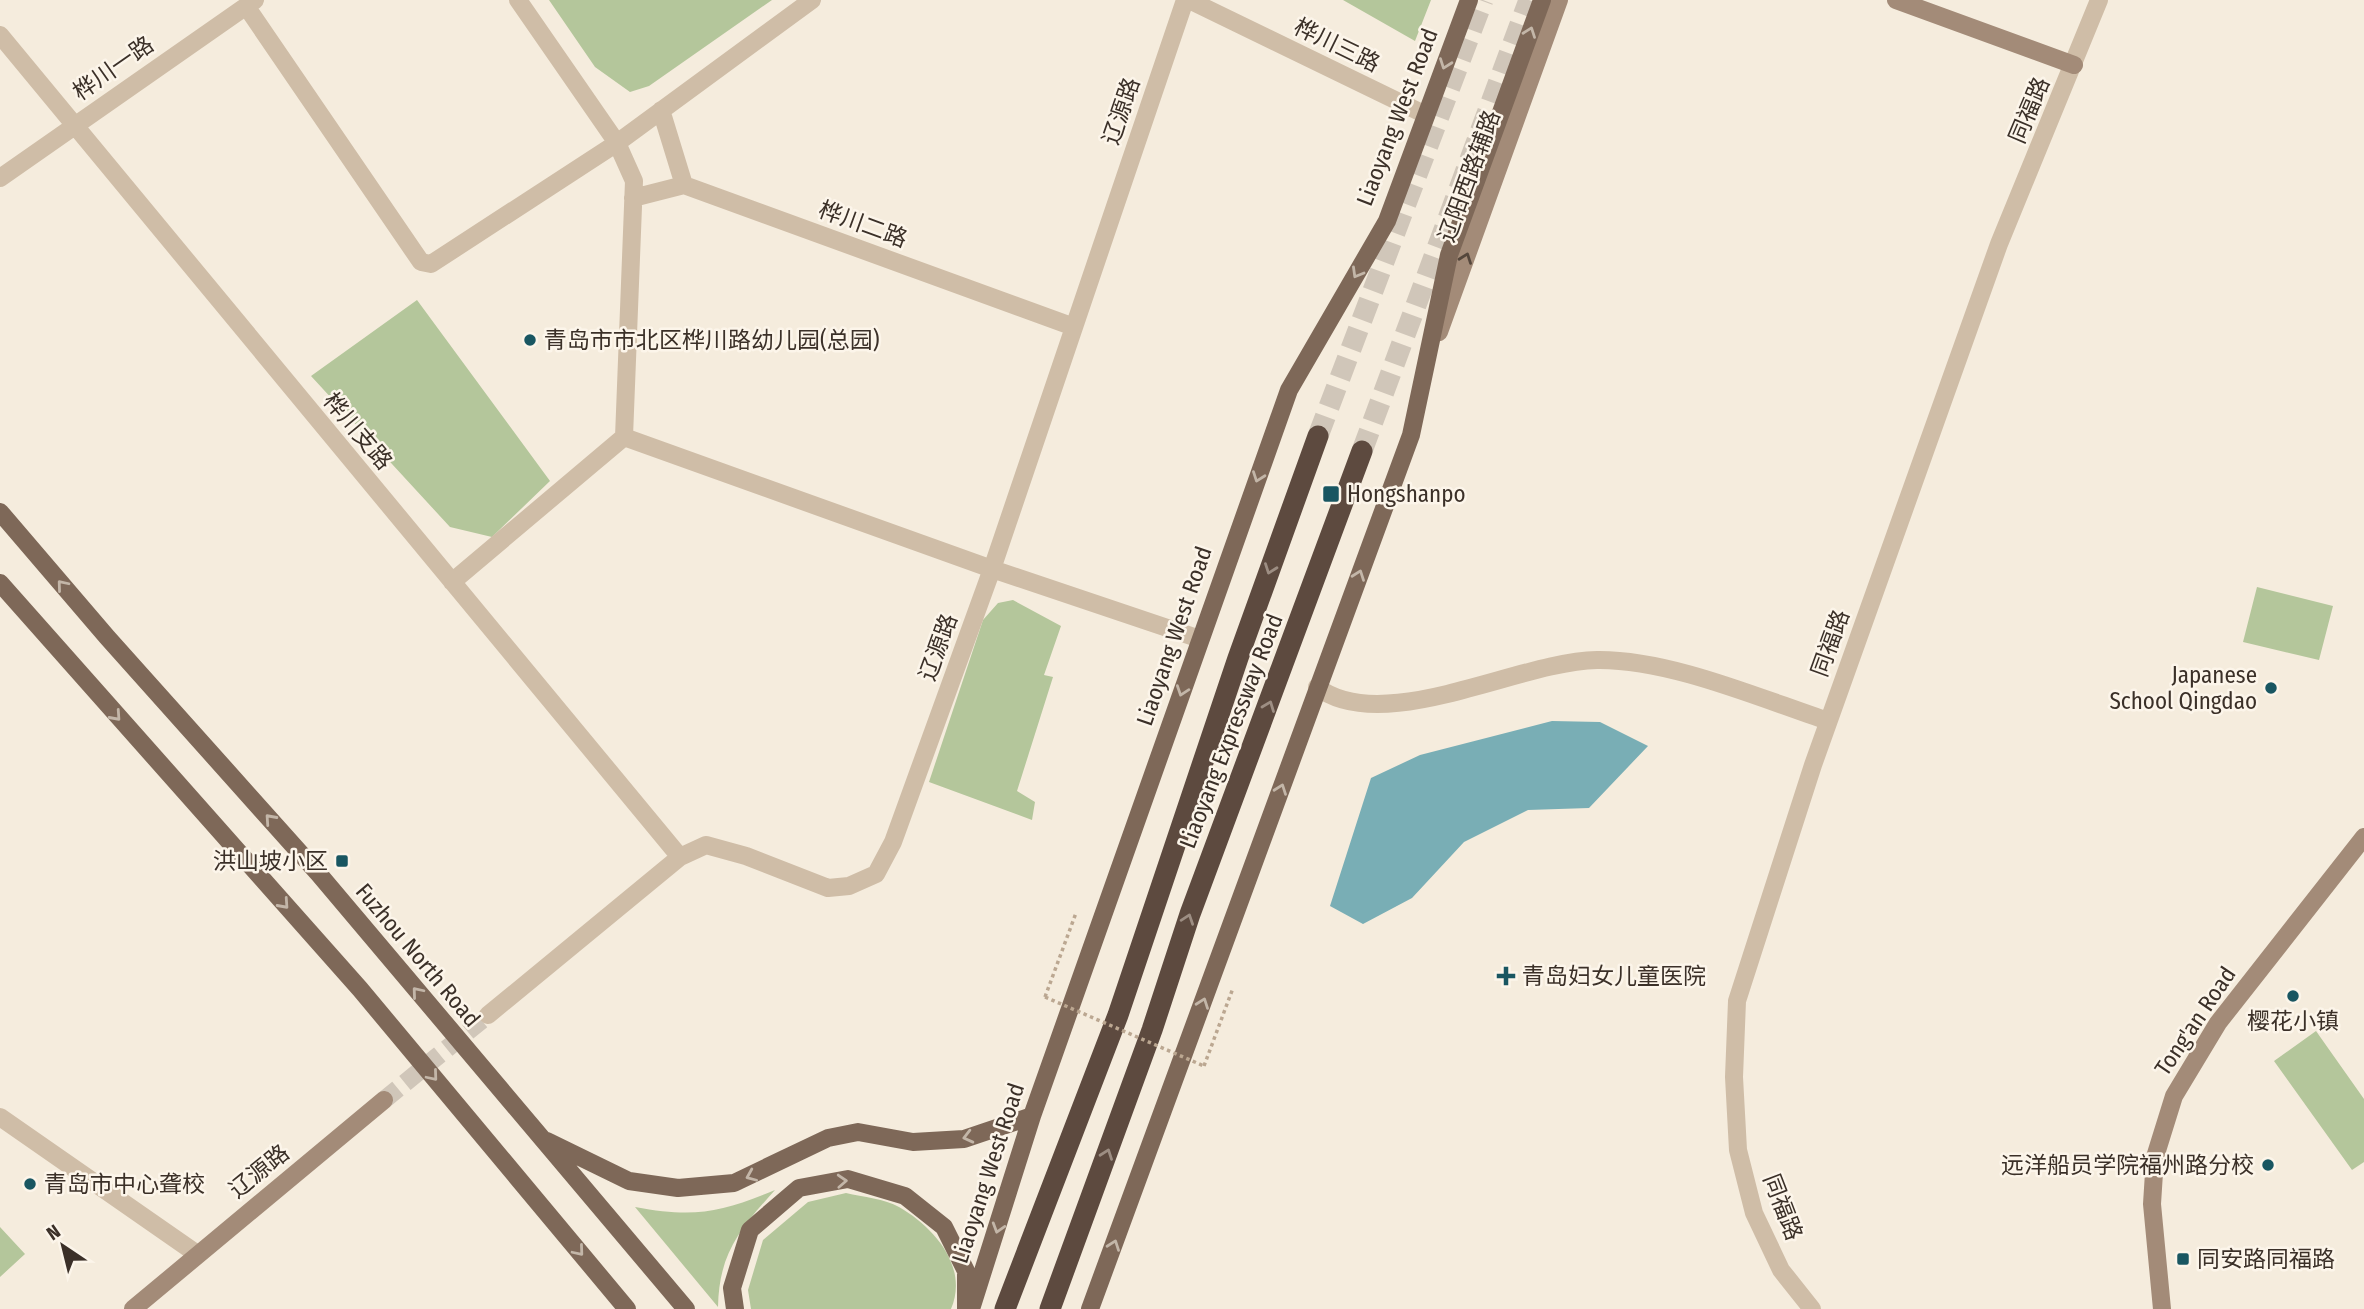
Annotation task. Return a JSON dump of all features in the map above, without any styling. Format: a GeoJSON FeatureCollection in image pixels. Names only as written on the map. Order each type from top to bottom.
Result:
{"type":"FeatureCollection","features":[{"type":"Feature","properties":{"kind":"highway","name":"Liaoyang Expressway Road"},"geometry":{"type":"LineString","coordinates":[[1005,1309],[1118,1015],[1238,658],[1318,436]]}},
{"type":"Feature","properties":{"kind":"highway","name":"Liaoyang Expressway Road"},"geometry":{"type":"LineString","coordinates":[[1050,1309],[1152,1030],[1190,914],[1362,451]]}},
{"type":"Feature","properties":{"kind":"main road","name":"Liaoyang West Road"},"geometry":{"type":"LineString","coordinates":[[968,1309],[1032,1116],[1289,390],[1387,221],[1469,0]]}},
{"type":"Feature","properties":{"kind":"main road"},"geometry":{"type":"LineString","coordinates":[[1090,1309],[1411,435],[1449,255],[1542,0]]}},
{"type":"Feature","properties":{"kind":"main road","name":"Fuzhou North Road"},"geometry":{"type":"LineString","coordinates":[[0,512],[107,637],[318,873],[686,1309]]}},
{"type":"Feature","properties":{"kind":"main road"},"geometry":{"type":"LineString","coordinates":[[0,583],[360,989],[614,1301],[627,1309]]}},
{"type":"Feature","properties":{"kind":"main road"},"geometry":{"type":"LineString","coordinates":[[540,1138],[629,1181],[678,1188],[734,1183],[828,1138],[859,1132],[913,1142],[964,1139],[1032,1116]]}},
{"type":"Feature","properties":{"kind":"main road"},"geometry":{"type":"LineString","coordinates":[[735,1309],[732,1288],[750,1230],[799,1188],[848,1179],[905,1196],[944,1227],[966,1271],[968,1309]]}},
{"type":"Feature","properties":{"kind":"street"},"geometry":{"type":"LineString","coordinates":[[452,582],[624,437],[634,181],[617,143],[518,0]]}},
{"type":"Feature","properties":{"kind":"street"},"geometry":{"type":"LineString","coordinates":[[250,3],[421,262],[431,264],[617,143],[812,0]]}},
{"type":"Feature","properties":{"kind":"street","name":"桦川三路"},"geometry":{"type":"LineString","coordinates":[[1187,0],[1426,115]]}},
{"type":"Feature","properties":{"kind":"street","name":"辽源路"},"geometry":{"type":"LineString","coordinates":[[488,1015],[680,857],[706,845],[746,856],[828,888],[849,886],[876,874],[893,842],[992,569],[1187,0]]}},
{"type":"Feature","properties":{"kind":"street","name":"辽阳西路辅路"},"geometry":{"type":"LineString","coordinates":[[1426,368],[1559,0]]}},
{"type":"Feature","properties":{"kind":"street"},"geometry":{"type":"LineString","coordinates":[[1896,0],[2074,65]]}},
{"type":"Feature","properties":{"kind":"street","name":"同福路"},"geometry":{"type":"LineString","coordinates":[[1812,1309],[1782,1270],[1754,1213],[1738,1150],[1734,1077],[1737,1002],[1759,926],[1828,721],[1999,244],[2099,0]]}},
{"type":"Feature","properties":{"kind":"street","name":"桦川一路"},"geometry":{"type":"LineString","coordinates":[[0,178],[250,3]]}},
{"type":"Feature","properties":{"kind":"street","name":"桦川支路"},"geometry":{"type":"LineString","coordinates":[[0,35],[680,857]]}},
{"type":"Feature","properties":{"kind":"street"},"geometry":{"type":"LineString","coordinates":[[633,198],[684,185],[661,110]]}},
{"type":"Feature","properties":{"kind":"street","name":"桦川二路"},"geometry":{"type":"LineString","coordinates":[[684,185],[1074,327]]}},
{"type":"Feature","properties":{"kind":"street"},"geometry":{"type":"LineString","coordinates":[[624,437],[992,569],[1200,639]]}},
{"type":"Feature","properties":{"kind":"street"},"geometry":{"type":"LineString","coordinates":[[1317,687],[1329,696],[1368,704],[1415,702],[1538,669],[1596,660],[1653,664],[1828,721]]}},
{"type":"Feature","properties":{"kind":"street","name":"Tong'an Road"},"geometry":{"type":"LineString","coordinates":[[2162,1309],[2152,1204],[2155,1157],[2174,1096],[2218,1023],[2364,837]]}},
{"type":"Feature","properties":{"kind":"street","name":"辽源路"},"geometry":{"type":"LineString","coordinates":[[133,1309],[384,1100]]}},
{"type":"Feature","properties":{"kind":"street"},"geometry":{"type":"LineString","coordinates":[[0,1117],[197,1254]]}},
{"type":"Feature","properties":{"kind":"path"},"geometry":{"type":"LineString","coordinates":[[1076,913],[1045,997],[1204,1066],[1233,988]]}},
{"type":"Feature","properties":{"kind":"green space"},"geometry":{"type":"Polygon","coordinates":[[[549,0],[772,0],[649,86],[630,92],[595,67],[549,0]]]}},
{"type":"Feature","properties":{"kind":"green space"},"geometry":{"type":"Polygon","coordinates":[[[1343,0],[1431,0],[1415,41],[1343,0]]]}},
{"type":"Feature","properties":{"kind":"green space"},"geometry":{"type":"Polygon","coordinates":[[[417,300],[550,481],[492,537],[450,527],[311,376],[417,300]]]}},
{"type":"Feature","properties":{"kind":"green space"},"geometry":{"type":"Polygon","coordinates":[[[2257,587],[2333,606],[2319,660],[2243,642],[2257,587]]]}},
{"type":"Feature","properties":{"kind":"green space"},"geometry":{"type":"Polygon","coordinates":[[[1013,600],[1061,626],[1044,675],[1053,677],[1017,791],[1035,802],[1032,820],[929,782],[983,620],[998,603],[1013,600]]]}},
{"type":"Feature","properties":{"kind":"green space"},"geometry":{"type":"Polygon","coordinates":[[[2316,1031],[2364,1099],[2364,1162],[2352,1170],[2274,1061],[2316,1031]]]}},
{"type":"Feature","properties":{"kind":"green space"},"geometry":{"type":"Polygon","coordinates":[[[775,1190],[751,1217],[727,1257],[722,1271],[718,1307],[635,1207],[691,1213],[738,1204],[775,1190]]]}},
{"type":"Feature","properties":{"kind":"green space"},"geometry":{"type":"Polygon","coordinates":[[[846,1193],[893,1204],[912,1215],[936,1237],[952,1264],[955,1278],[951,1309],[751,1309],[748,1290],[763,1240],[808,1202],[846,1193]]]}},
{"type":"Feature","properties":{"kind":"green space"},"geometry":{"type":"Polygon","coordinates":[[[0,1227],[25,1254],[0,1277],[0,1227]]]}},
{"type":"Feature","properties":{"kind":"water"},"geometry":{"type":"Polygon","coordinates":[[[1552,721],[1600,722],[1648,746],[1589,808],[1528,810],[1464,842],[1412,898],[1363,924],[1330,906],[1371,778],[1420,755],[1552,721]]]}},
{"type":"Feature","properties":{"kind":"tunnel"},"geometry":{"type":"LineString","coordinates":[[1318,436],[1483,0]]}},
{"type":"Feature","properties":{"kind":"tunnel"},"geometry":{"type":"LineString","coordinates":[[1362,451],[1529,0]]}},
{"type":"Feature","properties":{"kind":"tunnel"},"geometry":{"type":"LineString","coordinates":[[384,1100],[488,1015]]}},
{"type":"Feature","properties":{"kind":"place","name":"青岛市市北区桦川路幼儿园(总园)"},"geometry":{"type":"Point","coordinates":[530,340]}},
{"type":"Feature","properties":{"kind":"place","name":"Hongshanpo"},"geometry":{"type":"Point","coordinates":[1331,494]}},
{"type":"Feature","properties":{"kind":"place","name":"Japanese School Qingdao"},"geometry":{"type":"Point","coordinates":[2271,688]}},
{"type":"Feature","properties":{"kind":"place","name":"洪山坡小区"},"geometry":{"type":"Point","coordinates":[342,861]}},
{"type":"Feature","properties":{"kind":"place","name":"青岛妇女儿童医院"},"geometry":{"type":"Point","coordinates":[1506,976]}},
{"type":"Feature","properties":{"kind":"place","name":"樱花小镇"},"geometry":{"type":"Point","coordinates":[2293,996]}},
{"type":"Feature","properties":{"kind":"place","name":"远洋船员学院福州路分校"},"geometry":{"type":"Point","coordinates":[2268,1165]}},
{"type":"Feature","properties":{"kind":"place","name":"青岛市中心聋校"},"geometry":{"type":"Point","coordinates":[30,1184]}},
{"type":"Feature","properties":{"kind":"place","name":"同安路同福路"},"geometry":{"type":"Point","coordinates":[2183,1259]}}]}
